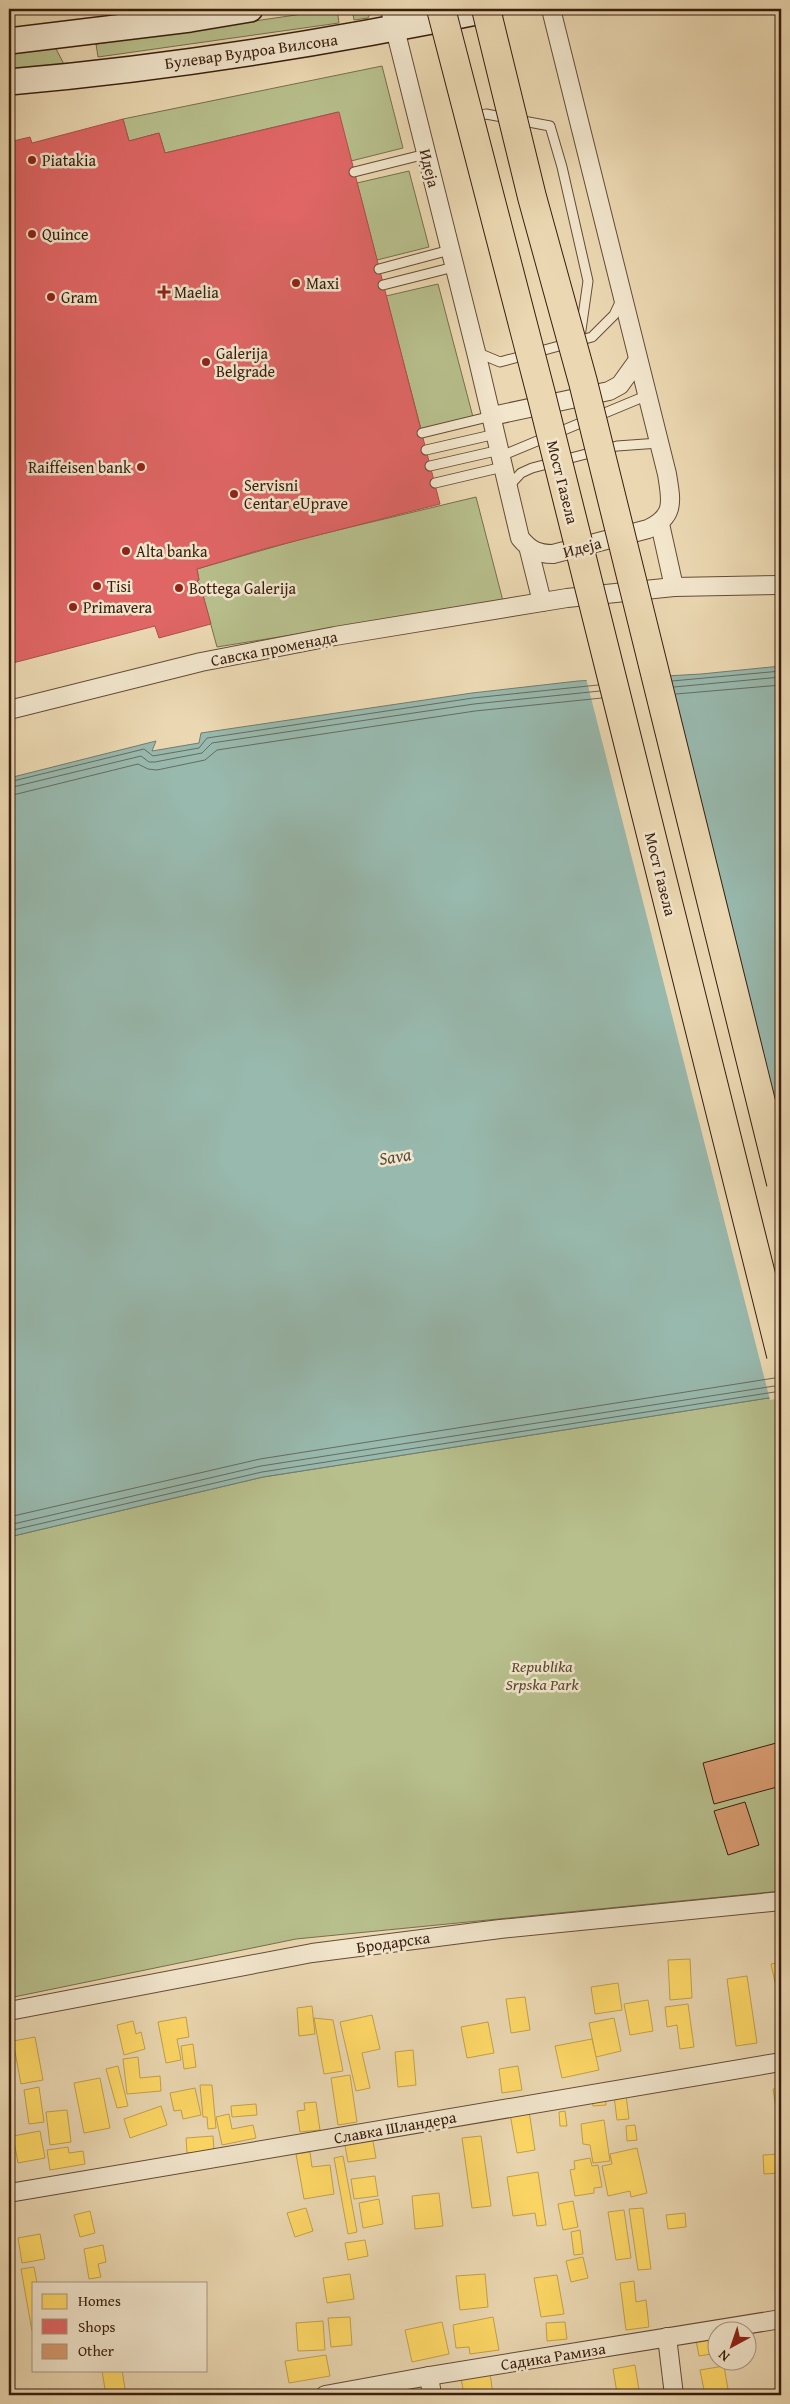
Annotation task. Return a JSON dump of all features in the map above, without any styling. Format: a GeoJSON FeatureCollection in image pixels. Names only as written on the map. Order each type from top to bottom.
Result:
{"type":"FeatureCollection","features":[{"type":"Feature","properties":{"kind":"highway"},"geometry":{"type":"LineString","coordinates":[[486,9],[532,196],[583,382],[781,1182]]}},
{"type":"Feature","properties":{"kind":"highway","name":"Мост Газела"},"geometry":{"type":"LineString","coordinates":[[437,13],[541,394],[781,1355]]}},
{"type":"Feature","properties":{"kind":"main road"},"geometry":{"type":"LineString","coordinates":[[9,41],[173,21],[250,9]]}},
{"type":"Feature","properties":{"kind":"main road","name":"Булевар Вудроа Вилсона"},"geometry":{"type":"LineString","coordinates":[[9,82],[250,52],[393,18],[491,9]]}},
{"type":"Feature","properties":{"kind":"street"},"geometry":{"type":"LineString","coordinates":[[551,9],[667,474],[671,503],[668,513],[660,524],[674,587]]}},
{"type":"Feature","properties":{"kind":"street","name":"Идеја"},"geometry":{"type":"LineString","coordinates":[[393,18],[492,416],[520,538],[529,550],[542,554],[553,554],[648,529],[660,524]]}},
{"type":"Feature","properties":{"kind":"street"},"geometry":{"type":"LineString","coordinates":[[492,416],[609,391],[620,385],[638,360]]}},
{"type":"Feature","properties":{"kind":"street"},"geometry":{"type":"LineString","coordinates":[[529,550],[542,602]]}},
{"type":"Feature","properties":{"kind":"street","name":"Савска променада"},"geometry":{"type":"LineString","coordinates":[[9,710],[201,662],[335,636],[542,602],[674,587],[781,585]]}},
{"type":"Feature","properties":{"kind":"street","name":"Бродарска"},"geometry":{"type":"LineString","coordinates":[[9,2011],[312,1953],[500,1929],[781,1901]]}},
{"type":"Feature","properties":{"kind":"street","name":"Славка Шландера"},"geometry":{"type":"LineString","coordinates":[[9,2193],[781,2062]]}},
{"type":"Feature","properties":{"kind":"street","name":"Садика Рамиза"},"geometry":{"type":"LineString","coordinates":[[325,2395],[429,2376],[781,2319]]}},
{"type":"Feature","properties":{"kind":"street"},"geometry":{"type":"LineString","coordinates":[[667,2337],[674,2395]]}},
{"type":"Feature","properties":{"kind":"street"},"geometry":{"type":"LineString","coordinates":[[429,2376],[432,2395]]}},
{"type":"Feature","properties":{"kind":"lane"},"geometry":{"type":"LineString","coordinates":[[437,13],[460,120],[522,357]]}},
{"type":"Feature","properties":{"kind":"lane"},"geometry":{"type":"LineString","coordinates":[[460,120],[486,114],[550,126],[562,167],[588,282],[579,342]]}},
{"type":"Feature","properties":{"kind":"lane"},"geometry":{"type":"LineString","coordinates":[[354,172],[426,154]]}},
{"type":"Feature","properties":{"kind":"lane"},"geometry":{"type":"LineString","coordinates":[[379,269],[452,259]]}},
{"type":"Feature","properties":{"kind":"lane"},"geometry":{"type":"LineString","coordinates":[[383,285],[452,259]]}},
{"type":"Feature","properties":{"kind":"lane"},"geometry":{"type":"LineString","coordinates":[[476,352],[500,362],[579,342],[592,337],[601,329],[614,315],[623,296]]}},
{"type":"Feature","properties":{"kind":"lane"},"geometry":{"type":"LineString","coordinates":[[435,483],[500,452],[648,395]]}},
{"type":"Feature","properties":{"kind":"lane"},"geometry":{"type":"LineString","coordinates":[[422,433],[492,416]]}},
{"type":"Feature","properties":{"kind":"lane"},"geometry":{"type":"LineString","coordinates":[[508,487],[521,473],[532,468],[617,446],[659,443]]}},
{"type":"Feature","properties":{"kind":"lane"},"geometry":{"type":"LineString","coordinates":[[426,450],[500,452]]}},
{"type":"Feature","properties":{"kind":"lane"},"geometry":{"type":"LineString","coordinates":[[430,466],[500,452]]}},
{"type":"Feature","properties":{"kind":"green space"},"geometry":{"type":"Polygon","coordinates":[[[337,9],[339,23],[98,57],[96,44],[337,9]]]}},
{"type":"Feature","properties":{"kind":"green space"},"geometry":{"type":"Polygon","coordinates":[[[352,9],[371,9],[372,11],[368,18],[354,20],[352,9]]]}},
{"type":"Feature","properties":{"kind":"green space"},"geometry":{"type":"Polygon","coordinates":[[[50,37],[70,76],[9,82],[9,41],[50,37]]]}},
{"type":"Feature","properties":{"kind":"green space"},"geometry":{"type":"Polygon","coordinates":[[[382,66],[403,148],[351,161],[338,112],[165,153],[159,133],[129,141],[123,119],[382,66]]]}},
{"type":"Feature","properties":{"kind":"green space"},"geometry":{"type":"Polygon","coordinates":[[[409,171],[429,247],[377,260],[357,183],[409,171]]]}},
{"type":"Feature","properties":{"kind":"green space"},"geometry":{"type":"Polygon","coordinates":[[[438,284],[473,417],[421,429],[386,296],[438,284]]]}},
{"type":"Feature","properties":{"kind":"green space"},"geometry":{"type":"Polygon","coordinates":[[[476,497],[503,601],[217,647],[200,585],[197,581],[199,580],[197,569],[305,538],[476,497]]]}},
{"type":"Feature","properties":{"kind":"green space","name":"Republika Srpska Park"},"geometry":{"type":"Polygon","coordinates":[[[781,1396],[781,1891],[296,1939],[9,1998],[9,1537],[263,1477],[781,1396]]]}},
{"type":"Feature","properties":{"kind":"water","name":"Sava"},"geometry":{"type":"Polygon","coordinates":[[[781,666],[781,1396],[263,1477],[9,1537],[9,778],[156,741],[152,751],[199,743],[201,733],[472,693],[578,681],[701,674],[781,666]]]}},
{"type":"Feature","properties":{"kind":"pier"},"geometry":{"type":"Polygon","coordinates":[[[660,674],[781,1172],[781,1398],[770,1400],[586,678],[660,674]]]}},
{"type":"Feature","properties":{"kind":"building: Homes"},"geometry":{"type":"Polygon","coordinates":[[[690,1959],[692,1998],[670,2000],[668,1960],[690,1959]]]}},
{"type":"Feature","properties":{"kind":"building: Homes"},"geometry":{"type":"Polygon","coordinates":[[[781,1962],[781,2005],[780,2005],[771,1964],[781,1962]]]}},
{"type":"Feature","properties":{"kind":"building: Homes"},"geometry":{"type":"Polygon","coordinates":[[[747,1976],[757,2043],[736,2046],[727,1979],[747,1976]]]}},
{"type":"Feature","properties":{"kind":"building: Homes"},"geometry":{"type":"Polygon","coordinates":[[[618,1983],[622,2010],[595,2014],[591,1987],[618,1983]]]}},
{"type":"Feature","properties":{"kind":"building: Homes"},"geometry":{"type":"Polygon","coordinates":[[[525,1997],[530,2030],[511,2033],[506,1999],[525,1997]]]}},
{"type":"Feature","properties":{"kind":"building: Homes"},"geometry":{"type":"Polygon","coordinates":[[[648,2000],[653,2031],[630,2035],[624,2004],[648,2000]]]}},
{"type":"Feature","properties":{"kind":"building: Homes"},"geometry":{"type":"Polygon","coordinates":[[[688,2004],[694,2047],[680,2049],[677,2025],[667,2027],[665,2007],[688,2004]]]}},
{"type":"Feature","properties":{"kind":"building: Homes"},"geometry":{"type":"Polygon","coordinates":[[[312,2006],[315,2034],[299,2036],[297,2008],[312,2006]]]}},
{"type":"Feature","properties":{"kind":"building: Homes"},"geometry":{"type":"Polygon","coordinates":[[[372,2015],[380,2049],[362,2053],[370,2088],[356,2091],[340,2022],[372,2015]]]}},
{"type":"Feature","properties":{"kind":"building: Homes"},"geometry":{"type":"Polygon","coordinates":[[[186,2017],[189,2037],[177,2039],[181,2060],[166,2063],[158,2022],[186,2017]]]}},
{"type":"Feature","properties":{"kind":"building: Homes"},"geometry":{"type":"Polygon","coordinates":[[[314,2018],[333,2020],[343,2071],[324,2074],[314,2018]]]}},
{"type":"Feature","properties":{"kind":"building: Homes"},"geometry":{"type":"Polygon","coordinates":[[[614,2018],[621,2051],[596,2057],[589,2023],[614,2018]]]}},
{"type":"Feature","properties":{"kind":"building: Homes"},"geometry":{"type":"Polygon","coordinates":[[[133,2021],[136,2034],[141,2032],[145,2049],[124,2055],[117,2025],[133,2021]]]}},
{"type":"Feature","properties":{"kind":"building: Homes"},"geometry":{"type":"Polygon","coordinates":[[[488,2022],[494,2053],[467,2058],[461,2027],[488,2022]]]}},
{"type":"Feature","properties":{"kind":"building: Homes"},"geometry":{"type":"Polygon","coordinates":[[[35,2037],[43,2080],[21,2084],[13,2041],[35,2037]]]}},
{"type":"Feature","properties":{"kind":"building: Homes"},"geometry":{"type":"Polygon","coordinates":[[[592,2039],[599,2070],[562,2078],[555,2046],[592,2039]]]}},
{"type":"Feature","properties":{"kind":"building: Homes"},"geometry":{"type":"Polygon","coordinates":[[[193,2044],[196,2067],[184,2069],[181,2046],[193,2044]]]}},
{"type":"Feature","properties":{"kind":"building: Homes"},"geometry":{"type":"Polygon","coordinates":[[[413,2050],[416,2085],[398,2087],[395,2052],[413,2050]]]}},
{"type":"Feature","properties":{"kind":"building: Homes"},"geometry":{"type":"Polygon","coordinates":[[[138,2057],[140,2078],[160,2076],[161,2091],[127,2094],[123,2059],[138,2057]]]}},
{"type":"Feature","properties":{"kind":"building: Homes"},"geometry":{"type":"Polygon","coordinates":[[[118,2066],[128,2106],[117,2108],[106,2069],[118,2066]]]}},
{"type":"Feature","properties":{"kind":"building: Homes"},"geometry":{"type":"Polygon","coordinates":[[[518,2066],[522,2090],[502,2093],[499,2069],[518,2066]]]}},
{"type":"Feature","properties":{"kind":"building: Homes"},"geometry":{"type":"Polygon","coordinates":[[[350,2075],[357,2122],[338,2125],[331,2078],[350,2075]]]}},
{"type":"Feature","properties":{"kind":"building: Homes"},"geometry":{"type":"Polygon","coordinates":[[[100,2078],[110,2128],[84,2133],[74,2083],[100,2078]]]}},
{"type":"Feature","properties":{"kind":"building: Homes"},"geometry":{"type":"Polygon","coordinates":[[[200,2085],[212,2085],[216,2128],[208,2129],[207,2117],[203,2117],[200,2085]]]}},
{"type":"Feature","properties":{"kind":"building: Homes"},"geometry":{"type":"Polygon","coordinates":[[[39,2087],[44,2122],[29,2124],[24,2090],[39,2087]]]}},
{"type":"Feature","properties":{"kind":"building: Homes"},"geometry":{"type":"Polygon","coordinates":[[[195,2088],[201,2115],[183,2119],[181,2110],[174,2111],[170,2093],[195,2088]]]}},
{"type":"Feature","properties":{"kind":"building: Homes"},"geometry":{"type":"Polygon","coordinates":[[[781,2088],[781,2107],[776,2108],[773,2089],[781,2088]]]}},
{"type":"Feature","properties":{"kind":"building: Homes"},"geometry":{"type":"Polygon","coordinates":[[[626,2095],[629,2119],[617,2120],[614,2096],[626,2095]]]}},
{"type":"Feature","properties":{"kind":"building: Homes"},"geometry":{"type":"Polygon","coordinates":[[[605,2096],[606,2105],[593,2106],[592,2098],[605,2096]]]}},
{"type":"Feature","properties":{"kind":"building: Homes"},"geometry":{"type":"Polygon","coordinates":[[[316,2102],[320,2130],[300,2132],[297,2111],[305,2110],[304,2103],[316,2102]]]}},
{"type":"Feature","properties":{"kind":"building: Homes"},"geometry":{"type":"Polygon","coordinates":[[[256,2104],[257,2115],[232,2117],[231,2106],[256,2104]]]}},
{"type":"Feature","properties":{"kind":"building: Homes"},"geometry":{"type":"Polygon","coordinates":[[[161,2106],[167,2125],[130,2138],[124,2119],[161,2106]]]}},
{"type":"Feature","properties":{"kind":"building: Homes"},"geometry":{"type":"Polygon","coordinates":[[[67,2110],[71,2142],[50,2145],[46,2112],[67,2110]]]}},
{"type":"Feature","properties":{"kind":"building: Homes"},"geometry":{"type":"Polygon","coordinates":[[[529,2111],[535,2150],[517,2153],[510,2114],[529,2111]]]}},
{"type":"Feature","properties":{"kind":"building: Homes"},"geometry":{"type":"Polygon","coordinates":[[[565,2111],[567,2126],[560,2126],[559,2112],[565,2111]]]}},
{"type":"Feature","properties":{"kind":"building: Homes"},"geometry":{"type":"Polygon","coordinates":[[[229,2114],[232,2129],[253,2125],[256,2138],[222,2145],[216,2117],[229,2114]]]}},
{"type":"Feature","properties":{"kind":"building: Homes"},"geometry":{"type":"Polygon","coordinates":[[[604,2120],[610,2161],[593,2163],[590,2145],[583,2144],[581,2124],[604,2120]]]}},
{"type":"Feature","properties":{"kind":"building: Homes"},"geometry":{"type":"Polygon","coordinates":[[[635,2125],[637,2140],[627,2141],[626,2126],[635,2125]]]}},
{"type":"Feature","properties":{"kind":"building: Homes"},"geometry":{"type":"Polygon","coordinates":[[[40,2131],[45,2158],[18,2163],[13,2136],[40,2131]]]}},
{"type":"Feature","properties":{"kind":"building: Homes"},"geometry":{"type":"Polygon","coordinates":[[[213,2136],[214,2151],[187,2153],[186,2138],[213,2136]]]}},
{"type":"Feature","properties":{"kind":"building: Homes"},"geometry":{"type":"Polygon","coordinates":[[[372,2136],[376,2158],[348,2162],[344,2140],[372,2136]]]}},
{"type":"Feature","properties":{"kind":"building: Homes"},"geometry":{"type":"Polygon","coordinates":[[[481,2136],[491,2206],[472,2208],[462,2138],[481,2136]]]}},
{"type":"Feature","properties":{"kind":"building: Homes"},"geometry":{"type":"Polygon","coordinates":[[[68,2147],[69,2153],[83,2151],[85,2164],[50,2170],[47,2150],[68,2147]]]}},
{"type":"Feature","properties":{"kind":"building: Homes"},"geometry":{"type":"Polygon","coordinates":[[[637,2148],[647,2193],[631,2197],[630,2191],[608,2196],[602,2166],[612,2164],[610,2154],[637,2148]]]}},
{"type":"Feature","properties":{"kind":"building: Homes"},"geometry":{"type":"Polygon","coordinates":[[[310,2152],[312,2167],[330,2165],[334,2194],[304,2199],[296,2154],[310,2152]]]}},
{"type":"Feature","properties":{"kind":"building: Homes"},"geometry":{"type":"Polygon","coordinates":[[[781,2154],[781,2173],[764,2174],[763,2155],[781,2154]]]}},
{"type":"Feature","properties":{"kind":"building: Homes"},"geometry":{"type":"Polygon","coordinates":[[[343,2156],[357,2232],[348,2234],[334,2158],[343,2156]]]}},
{"type":"Feature","properties":{"kind":"building: Homes"},"geometry":{"type":"Polygon","coordinates":[[[590,2158],[592,2166],[598,2165],[602,2187],[594,2188],[594,2193],[575,2196],[570,2170],[575,2169],[574,2161],[590,2158]]]}},
{"type":"Feature","properties":{"kind":"building: Homes"},"geometry":{"type":"Polygon","coordinates":[[[538,2172],[546,2225],[537,2226],[535,2213],[513,2216],[507,2177],[538,2172]]]}},
{"type":"Feature","properties":{"kind":"building: Homes"},"geometry":{"type":"Polygon","coordinates":[[[375,2176],[378,2196],[354,2199],[351,2179],[375,2176]]]}},
{"type":"Feature","properties":{"kind":"building: Homes"},"geometry":{"type":"Polygon","coordinates":[[[439,2193],[443,2226],[415,2229],[412,2196],[439,2193]]]}},
{"type":"Feature","properties":{"kind":"building: Homes"},"geometry":{"type":"Polygon","coordinates":[[[379,2199],[383,2224],[363,2228],[359,2203],[379,2199]]]}},
{"type":"Feature","properties":{"kind":"building: Homes"},"geometry":{"type":"Polygon","coordinates":[[[573,2201],[578,2227],[563,2230],[558,2204],[573,2201]]]}},
{"type":"Feature","properties":{"kind":"building: Homes"},"geometry":{"type":"Polygon","coordinates":[[[306,2208],[313,2231],[295,2237],[287,2213],[306,2208]]]}},
{"type":"Feature","properties":{"kind":"building: Homes"},"geometry":{"type":"Polygon","coordinates":[[[643,2208],[651,2269],[638,2270],[629,2209],[643,2208]]]}},
{"type":"Feature","properties":{"kind":"building: Homes"},"geometry":{"type":"Polygon","coordinates":[[[624,2210],[631,2258],[616,2260],[608,2212],[624,2210]]]}},
{"type":"Feature","properties":{"kind":"building: Homes"},"geometry":{"type":"Polygon","coordinates":[[[90,2211],[95,2233],[80,2237],[74,2215],[90,2211]]]}},
{"type":"Feature","properties":{"kind":"building: Homes"},"geometry":{"type":"Polygon","coordinates":[[[685,2213],[686,2227],[668,2229],[666,2215],[685,2213]]]}},
{"type":"Feature","properties":{"kind":"building: Homes"},"geometry":{"type":"Polygon","coordinates":[[[580,2230],[583,2254],[574,2255],[571,2232],[580,2230]]]}},
{"type":"Feature","properties":{"kind":"building: Homes"},"geometry":{"type":"Polygon","coordinates":[[[40,2234],[45,2259],[22,2263],[18,2238],[40,2234]]]}},
{"type":"Feature","properties":{"kind":"building: Homes"},"geometry":{"type":"Polygon","coordinates":[[[365,2240],[368,2256],[348,2260],[345,2243],[365,2240]]]}},
{"type":"Feature","properties":{"kind":"building: Homes"},"geometry":{"type":"Polygon","coordinates":[[[103,2245],[106,2262],[98,2264],[101,2277],[89,2279],[84,2249],[103,2245]]]}},
{"type":"Feature","properties":{"kind":"building: Homes"},"geometry":{"type":"Polygon","coordinates":[[[583,2257],[588,2278],[571,2282],[566,2261],[583,2257]]]}},
{"type":"Feature","properties":{"kind":"building: Homes"},"geometry":{"type":"Polygon","coordinates":[[[34,2267],[37,2282],[32,2282],[32,2331],[21,2269],[34,2267]]]}},
{"type":"Feature","properties":{"kind":"building: Homes"},"geometry":{"type":"Polygon","coordinates":[[[350,2274],[354,2299],[327,2303],[323,2278],[350,2274]]]}},
{"type":"Feature","properties":{"kind":"building: Homes"},"geometry":{"type":"Polygon","coordinates":[[[485,2274],[488,2307],[460,2310],[456,2276],[485,2274]]]}},
{"type":"Feature","properties":{"kind":"building: Homes"},"geometry":{"type":"Polygon","coordinates":[[[557,2275],[564,2314],[541,2317],[534,2278],[557,2275]]]}},
{"type":"Feature","properties":{"kind":"building: Homes"},"geometry":{"type":"Polygon","coordinates":[[[634,2281],[636,2302],[646,2300],[649,2327],[626,2330],[620,2283],[634,2281]]]}},
{"type":"Feature","properties":{"kind":"building: Homes"},"geometry":{"type":"Polygon","coordinates":[[[350,2317],[352,2345],[331,2347],[328,2318],[350,2317]]]}},
{"type":"Feature","properties":{"kind":"building: Homes"},"geometry":{"type":"Polygon","coordinates":[[[493,2317],[499,2350],[470,2354],[469,2347],[456,2348],[453,2325],[493,2317]]]}},
{"type":"Feature","properties":{"kind":"building: Homes"},"geometry":{"type":"Polygon","coordinates":[[[323,2321],[325,2350],[298,2351],[296,2323],[323,2321]]]}},
{"type":"Feature","properties":{"kind":"building: Homes"},"geometry":{"type":"Polygon","coordinates":[[[442,2322],[449,2354],[412,2362],[405,2330],[442,2322]]]}},
{"type":"Feature","properties":{"kind":"building: Homes"},"geometry":{"type":"Polygon","coordinates":[[[565,2322],[567,2339],[547,2341],[546,2323],[565,2322]]]}},
{"type":"Feature","properties":{"kind":"building: Homes"},"geometry":{"type":"Polygon","coordinates":[[[708,2338],[708,2355],[699,2356],[696,2340],[708,2338]]]}},
{"type":"Feature","properties":{"kind":"building: Homes"},"geometry":{"type":"Polygon","coordinates":[[[326,2355],[330,2376],[289,2383],[285,2361],[326,2355]]]}},
{"type":"Feature","properties":{"kind":"building: Homes"},"geometry":{"type":"Polygon","coordinates":[[[635,2365],[639,2390],[617,2393],[613,2369],[635,2365]]]}},
{"type":"Feature","properties":{"kind":"building: Homes"},"geometry":{"type":"Polygon","coordinates":[[[708,2369],[708,2372],[725,2372],[729,2395],[705,2395],[700,2370],[708,2369]]]}},
{"type":"Feature","properties":{"kind":"building: Homes"},"geometry":{"type":"Polygon","coordinates":[[[102,2372],[122,2372],[126,2395],[106,2395],[102,2372]]]}},
{"type":"Feature","properties":{"kind":"building: Homes"},"geometry":{"type":"Polygon","coordinates":[[[490,2373],[493,2395],[464,2395],[461,2378],[490,2373]]]}},
{"type":"Feature","properties":{"kind":"building: Shops","name":"Galerija Belgrade"},"geometry":{"type":"Polygon","coordinates":[[[339,112],[440,504],[260,550],[197,569],[198,585],[200,584],[211,624],[159,638],[155,626],[9,664],[9,142],[30,137],[32,143],[123,119],[129,141],[159,133],[165,153],[339,112]]]}},
{"type":"Feature","properties":{"kind":"building: Other"},"geometry":{"type":"Polygon","coordinates":[[[780,1742],[781,1786],[714,1804],[703,1763],[780,1742]]]}},
{"type":"Feature","properties":{"kind":"building: Other"},"geometry":{"type":"Polygon","coordinates":[[[745,1802],[759,1845],[728,1855],[714,1811],[745,1802]]]}},
{"type":"Feature","properties":{"kind":"place","name":"Piatakia"},"geometry":{"type":"Point","coordinates":[32,160]}},
{"type":"Feature","properties":{"kind":"place","name":"Quince"},"geometry":{"type":"Point","coordinates":[32,234]}},
{"type":"Feature","properties":{"kind":"place","name":"Maxi"},"geometry":{"type":"Point","coordinates":[296,283]}},
{"type":"Feature","properties":{"kind":"place","name":"Maelia"},"geometry":{"type":"Point","coordinates":[164,292]}},
{"type":"Feature","properties":{"kind":"place","name":"Gram"},"geometry":{"type":"Point","coordinates":[51,297]}},
{"type":"Feature","properties":{"kind":"place","name":"Galerija Belgrade"},"geometry":{"type":"Point","coordinates":[206,362]}},
{"type":"Feature","properties":{"kind":"place","name":"Raiffeisen bank"},"geometry":{"type":"Point","coordinates":[141,467]}},
{"type":"Feature","properties":{"kind":"place","name":"Servisni Centar eUprave"},"geometry":{"type":"Point","coordinates":[234,494]}},
{"type":"Feature","properties":{"kind":"place","name":"Alta banka"},"geometry":{"type":"Point","coordinates":[126,551]}},
{"type":"Feature","properties":{"kind":"place","name":"Tisi"},"geometry":{"type":"Point","coordinates":[97,586]}},
{"type":"Feature","properties":{"kind":"place","name":"Bottega Galerija"},"geometry":{"type":"Point","coordinates":[179,588]}},
{"type":"Feature","properties":{"kind":"place","name":"Primavera"},"geometry":{"type":"Point","coordinates":[73,607]}}]}
